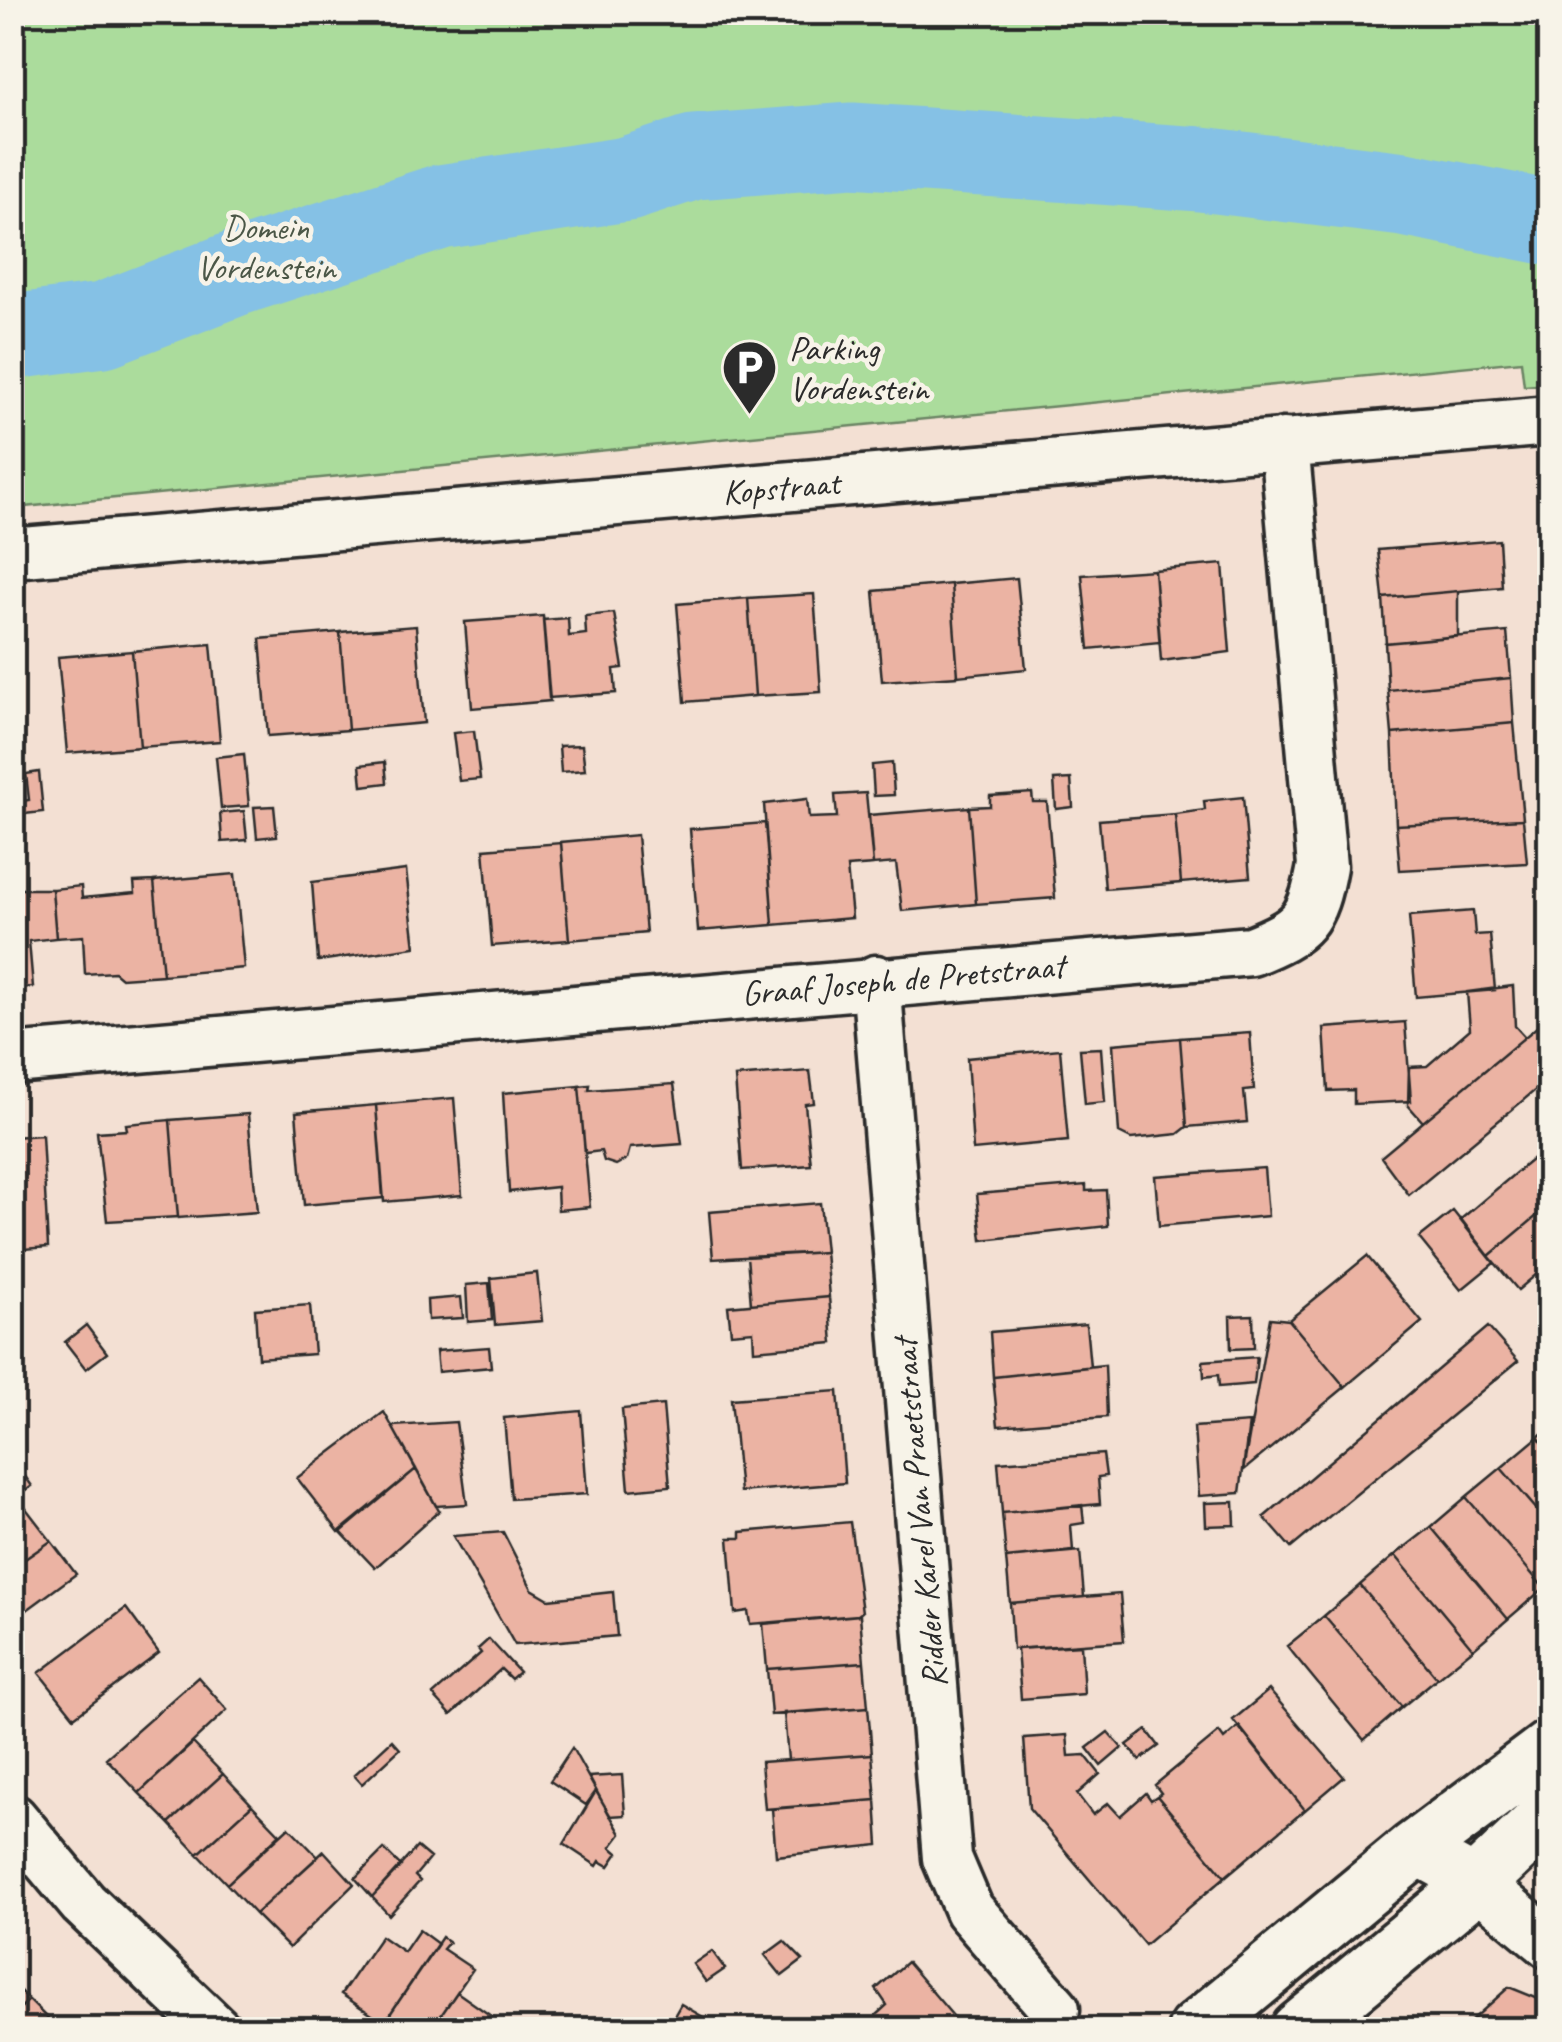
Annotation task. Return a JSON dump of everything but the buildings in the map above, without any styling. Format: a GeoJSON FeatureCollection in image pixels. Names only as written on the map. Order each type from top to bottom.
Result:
{"type":"FeatureCollection","features":[{"type":"Feature","properties":{"kind":"main road"},"geometry":{"type":"LineString","coordinates":[[1196,2030],[1416,1850],[1550,1748]]}},
{"type":"Feature","properties":{"kind":"main road"},"geometry":{"type":"LineString","coordinates":[[1299,2030],[1478,1883],[1550,1814]]}},
{"type":"Feature","properties":{"kind":"street","name":"Kopstraat"},"geometry":{"type":"LineString","coordinates":[[12,553],[1550,421]]}},
{"type":"Feature","properties":{"kind":"street","name":"Graaf Joseph de Pretstraat"},"geometry":{"type":"LineString","coordinates":[[12,1059],[876,980],[1251,951],[1292,934],[1314,909],[1322,866],[1284,444]]}},
{"type":"Feature","properties":{"kind":"street","name":"Ridder Karel Van Praetstraat"},"geometry":{"type":"LineString","coordinates":[[876,980],[946,1858],[969,1910],[1055,2009]]}},
{"type":"Feature","properties":{"kind":"street"},"geometry":{"type":"LineString","coordinates":[[12,1818],[83,1903],[216,2030]]}},
{"type":"Feature","properties":{"kind":"street"},"geometry":{"type":"LineString","coordinates":[[1416,1850],[1478,1883],[1550,1944]]}},
{"type":"Feature","properties":{"kind":"green space","name":"Domein Vordenstein"},"geometry":{"type":"Polygon","coordinates":[[[13,12],[1549,13],[1549,384],[1524,386],[1521,361],[13,508],[13,12]]]}},
{"type":"Feature","properties":{"kind":"waterway"},"geometry":{"type":"LineString","coordinates":[[12,337],[103,325],[237,273],[440,207],[627,179],[694,157],[852,145],[1201,169],[1404,194],[1550,223]]}},
{"type":"Feature","properties":{"kind":"place","name":"Parking Vordenstein"},"geometry":{"type":"Point","coordinates":[750,417]}}]}
